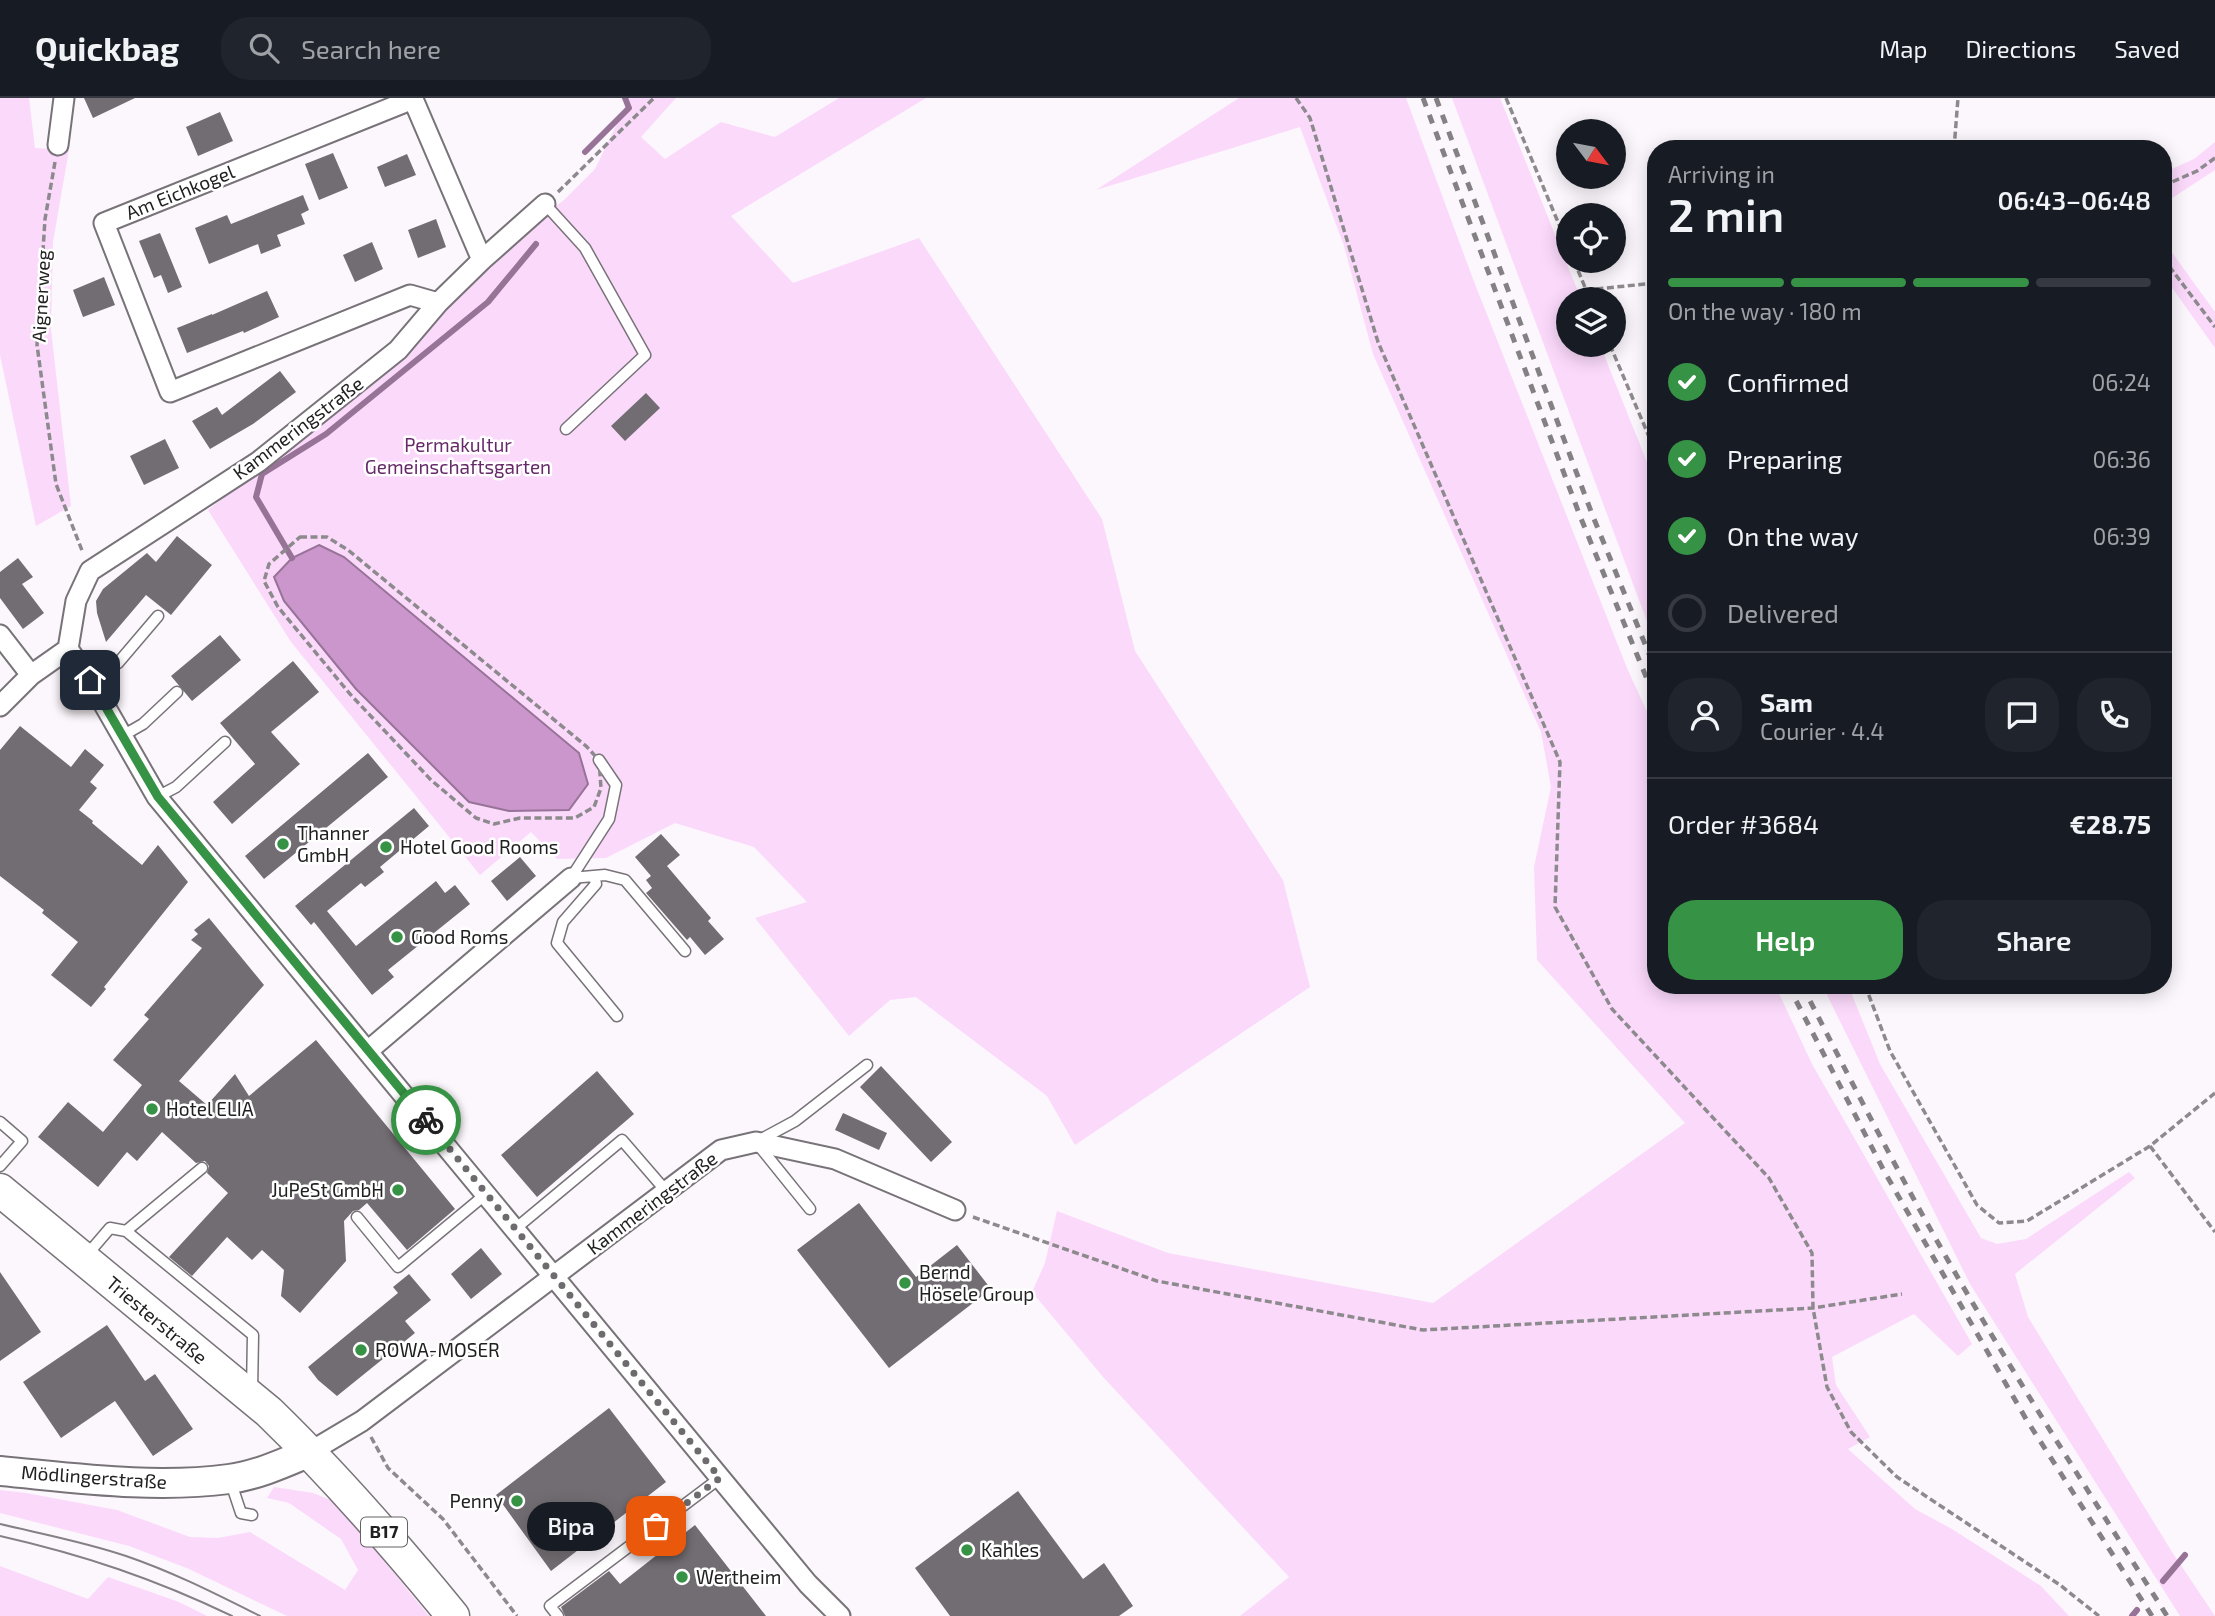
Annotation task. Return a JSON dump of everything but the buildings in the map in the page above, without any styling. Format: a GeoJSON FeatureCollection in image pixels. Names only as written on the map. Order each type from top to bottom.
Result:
{"type":"FeatureCollection","features":[{"type":"Feature","properties":{"kind":"main road","name":"Triesterstraße"},"geometry":{"type":"LineString","coordinates":[[0,1190],[252,1399],[310,1452]]}},
{"type":"Feature","properties":{"kind":"main road","name":"B17"},"geometry":{"type":"LineString","coordinates":[[310,1452],[389,1537],[453,1616]]}},
{"type":"Feature","properties":{"kind":"street"},"geometry":{"type":"LineString","coordinates":[[58,145],[64,98]]}},
{"type":"Feature","properties":{"kind":"street","name":"Am Eichkogel"},"geometry":{"type":"LineString","coordinates":[[438,303],[410,295],[170,392],[104,223],[413,99],[482,260]]}},
{"type":"Feature","properties":{"kind":"street","name":"Kammeringstraße"},"geometry":{"type":"LineString","coordinates":[[90,571],[258,462],[398,350],[438,303],[545,204]]}},
{"type":"Feature","properties":{"kind":"street"},"geometry":{"type":"LineString","coordinates":[[90,571],[76,601],[68,649],[90,680],[158,797],[808,1584],[840,1616]]}},
{"type":"Feature","properties":{"kind":"street"},"geometry":{"type":"LineString","coordinates":[[0,635],[31,675]]}},
{"type":"Feature","properties":{"kind":"street"},"geometry":{"type":"LineString","coordinates":[[0,706],[31,675],[68,649]]}},
{"type":"Feature","properties":{"kind":"street"},"geometry":{"type":"LineString","coordinates":[[369,1050],[571,878]]}},
{"type":"Feature","properties":{"kind":"street","name":"Kammeringstraße"},"geometry":{"type":"LineString","coordinates":[[310,1452],[362,1421],[721,1150],[756,1142],[835,1159],[955,1210]]}},
{"type":"Feature","properties":{"kind":"street","name":"Mödlingerstraße"},"geometry":{"type":"LineString","coordinates":[[0,1471],[117,1482],[230,1479],[263,1471],[310,1452]]}},
{"type":"Feature","properties":{"kind":"lane"},"geometry":{"type":"LineString","coordinates":[[545,204],[584,248],[645,355],[566,429]]}},
{"type":"Feature","properties":{"kind":"lane"},"geometry":{"type":"LineString","coordinates":[[90,680],[118,663],[158,616]]}},
{"type":"Feature","properties":{"kind":"lane"},"geometry":{"type":"LineString","coordinates":[[122,736],[143,724],[177,692]]}},
{"type":"Feature","properties":{"kind":"lane"},"geometry":{"type":"LineString","coordinates":[[158,797],[176,788],[225,742]]}},
{"type":"Feature","properties":{"kind":"lane"},"geometry":{"type":"LineString","coordinates":[[571,878],[609,819],[616,785],[599,760]]}},
{"type":"Feature","properties":{"kind":"lane"},"geometry":{"type":"LineString","coordinates":[[571,878],[605,875],[625,880],[685,951]]}},
{"type":"Feature","properties":{"kind":"lane"},"geometry":{"type":"LineString","coordinates":[[594,876],[596,884],[563,922],[557,943],[617,1016]]}},
{"type":"Feature","properties":{"kind":"lane"},"geometry":{"type":"LineString","coordinates":[[810,1209],[756,1142],[795,1121],[867,1065]]}},
{"type":"Feature","properties":{"kind":"lane"},"geometry":{"type":"LineString","coordinates":[[0,1122],[22,1141],[0,1166]]}},
{"type":"Feature","properties":{"kind":"lane"},"geometry":{"type":"LineString","coordinates":[[515,1229],[622,1140],[666,1191]]}},
{"type":"Feature","properties":{"kind":"lane"},"geometry":{"type":"LineString","coordinates":[[126,1231],[202,1168]]}},
{"type":"Feature","properties":{"kind":"lane"},"geometry":{"type":"LineString","coordinates":[[357,1217],[398,1267],[486,1194]]}},
{"type":"Feature","properties":{"kind":"lane"},"geometry":{"type":"LineString","coordinates":[[84,1260],[110,1228],[126,1231],[253,1335],[252,1399]]}},
{"type":"Feature","properties":{"kind":"lane"},"geometry":{"type":"LineString","coordinates":[[558,1616],[550,1606],[720,1478]]}},
{"type":"Feature","properties":{"kind":"lane"},"geometry":{"type":"LineString","coordinates":[[230,1479],[241,1513],[252,1515]]}},
{"type":"Feature","properties":{"kind":"path"},"geometry":{"type":"LineString","coordinates":[[545,204],[654,98]]}},
{"type":"Feature","properties":{"kind":"path"},"geometry":{"type":"LineString","coordinates":[[1297,98],[1310,118],[1378,342],[1560,762],[1555,907],[1612,1009],[1769,1178],[1812,1253],[1813,1308],[1827,1387],[1851,1432],[1897,1477],[2060,1585],[2099,1616]]}},
{"type":"Feature","properties":{"kind":"path"},"geometry":{"type":"LineString","coordinates":[[1506,98],[1556,217]]}},
{"type":"Feature","properties":{"kind":"path"},"geometry":{"type":"LineString","coordinates":[[1955,140],[1958,98]]}},
{"type":"Feature","properties":{"kind":"path","name":"Aignerweg"},"geometry":{"type":"LineString","coordinates":[[58,145],[45,219],[37,345],[56,484],[90,571]]}},
{"type":"Feature","properties":{"kind":"path"},"geometry":{"type":"LineString","coordinates":[[2172,182],[2197,171],[2215,158]]}},
{"type":"Feature","properties":{"kind":"path"},"geometry":{"type":"LineString","coordinates":[[2172,270],[2215,327]]}},
{"type":"Feature","properties":{"kind":"path"},"geometry":{"type":"LineString","coordinates":[[1617,287],[1647,284]]}},
{"type":"Feature","properties":{"kind":"path"},"geometry":{"type":"LineString","coordinates":[[1615,357],[1647,432]]}},
{"type":"Feature","properties":{"kind":"path"},"geometry":{"type":"LineString","coordinates":[[300,537],[327,537],[348,550],[586,746],[599,760],[601,788],[594,807],[575,818],[520,818],[494,824],[476,818],[430,780],[350,694],[278,607],[264,582],[269,564],[300,537]]}},
{"type":"Feature","properties":{"kind":"path"},"geometry":{"type":"LineString","coordinates":[[1869,994],[1891,1051],[1977,1205],[1999,1223],[2027,1221],[2150,1146],[2215,1093]]}},
{"type":"Feature","properties":{"kind":"path"},"geometry":{"type":"LineString","coordinates":[[2150,1146],[2215,1232]]}},
{"type":"Feature","properties":{"kind":"path"},"geometry":{"type":"LineString","coordinates":[[955,1210],[1157,1281],[1423,1330],[1813,1308],[1902,1294]]}},
{"type":"Feature","properties":{"kind":"path"},"geometry":{"type":"LineString","coordinates":[[362,1421],[388,1468],[443,1519],[517,1616]]}},
{"type":"Feature","properties":{"kind":"green space"},"geometry":{"type":"Polygon","coordinates":[[[0,98],[29,98],[35,148],[69,150],[53,242],[51,329],[71,506],[36,526],[0,355],[0,98]]]}},
{"type":"Feature","properties":{"kind":"green space","name":"Permakultur Gemeinschaftsgarten"},"geometry":{"type":"Polygon","coordinates":[[[625,98],[676,98],[641,137],[665,159],[721,122],[775,137],[839,98],[926,98],[731,216],[793,283],[919,238],[1102,519],[1135,651],[1283,880],[1310,987],[1075,1145],[1047,1096],[916,997],[890,1000],[849,1036],[755,918],[807,902],[754,847],[675,823],[606,858],[557,859],[531,832],[480,875],[291,642],[208,510],[418,344],[445,309],[520,234],[564,200],[595,169],[627,103],[625,98]]]}},
{"type":"Feature","properties":{"kind":"green space"},"geometry":{"type":"Polygon","coordinates":[[[1239,98],[1406,98],[1473,279],[1627,668],[1647,712],[1647,994],[1779,994],[1812,1064],[1972,1344],[1958,1356],[1914,1314],[1832,1357],[1836,1385],[1870,1437],[1848,1449],[1915,1509],[1952,1529],[2041,1586],[2069,1616],[1240,1616],[1289,1577],[1104,1378],[1032,1292],[1045,1263],[1057,1211],[1168,1253],[1433,1303],[1685,1123],[1537,960],[1534,867],[1551,787],[1541,732],[1373,354],[1344,246],[1300,127],[1096,190],[1239,98]]]}},
{"type":"Feature","properties":{"kind":"green space"},"geometry":{"type":"Polygon","coordinates":[[[1452,98],[1500,98],[1556,237],[1556,273],[1571,273],[1576,287],[1556,287],[1556,357],[1605,357],[1647,462],[1647,622],[1452,98]]]}},
{"type":"Feature","properties":{"kind":"green space"},"geometry":{"type":"Polygon","coordinates":[[[2215,142],[2215,170],[2172,198],[2172,169],[2194,159],[2215,142]]]}},
{"type":"Feature","properties":{"kind":"green space"},"geometry":{"type":"Polygon","coordinates":[[[2172,252],[2215,312],[2215,348],[2172,288],[2172,252]]]}},
{"type":"Feature","properties":{"kind":"green space"},"geometry":{"type":"Polygon","coordinates":[[[1826,994],[1852,994],[1880,1064],[1981,1238],[1997,1244],[2026,1239],[2129,1172],[2135,1178],[2015,1274],[2028,1317],[2172,1552],[2215,1616],[2180,1616],[1970,1284],[1826,994]]]}},
{"type":"Feature","properties":{"kind":"green space"},"geometry":{"type":"Polygon","coordinates":[[[274,1487],[313,1493],[336,1502],[429,1616],[287,1616],[189,1569],[129,1546],[0,1513],[0,1490],[117,1510],[190,1537],[218,1538],[250,1532],[345,1590],[358,1570],[341,1539],[289,1503],[267,1498],[274,1487]]]}},
{"type":"Feature","properties":{"kind":"green space"},"geometry":{"type":"Polygon","coordinates":[[[0,1566],[88,1599],[108,1577],[179,1602],[207,1616],[0,1616],[0,1566]]]}},
{"type":"Feature","properties":{"kind":"shaded area"},"geometry":{"type":"Polygon","coordinates":[[[319,545],[344,557],[579,753],[588,784],[569,810],[509,811],[469,802],[356,689],[284,601],[274,577],[292,558],[319,545]]]}},
{"type":"Feature","properties":{"kind":"waterway"},"geometry":{"type":"LineString","coordinates":[[585,152],[629,108],[625,98]]}},
{"type":"Feature","properties":{"kind":"waterway"},"geometry":{"type":"LineString","coordinates":[[292,558],[256,497],[262,474],[326,434],[488,302],[536,244]]}},
{"type":"Feature","properties":{"kind":"waterway"},"geometry":{"type":"LineString","coordinates":[[2163,1581],[2185,1555]]}},
{"type":"Feature","properties":{"kind":"waterway"},"geometry":{"type":"LineString","coordinates":[[2132,1616],[2137,1610]]}},
{"type":"Feature","properties":{"kind":"tram line"},"geometry":{"type":"LineString","coordinates":[[0,1524],[79,1542],[143,1562],[260,1616]]}},
{"type":"Feature","properties":{"kind":"tram line"},"geometry":{"type":"LineString","coordinates":[[0,1536],[119,1569],[232,1616]]}},
{"type":"Feature","properties":{"kind":"railway"},"geometry":{"type":"LineString","coordinates":[[1423,98],[1580,516],[1647,679]]}},
{"type":"Feature","properties":{"kind":"railway"},"geometry":{"type":"LineString","coordinates":[[1436,98],[1592,514],[1647,649]]}},
{"type":"Feature","properties":{"kind":"railway"},"geometry":{"type":"LineString","coordinates":[[1793,994],[1884,1171],[2026,1419],[2152,1616]]}},
{"type":"Feature","properties":{"kind":"railway"},"geometry":{"type":"LineString","coordinates":[[1807,994],[1897,1168],[1957,1276],[2034,1405],[2167,1616]]}},
{"type":"Feature","properties":{"kind":"way so far"},"geometry":{"type":"LineString","coordinates":[[426,1120],[720,1478],[656,1526]]}},
{"type":"Feature","properties":{"kind":"place","name":"Thanner GmbH"},"geometry":{"type":"Point","coordinates":[283,844]}},
{"type":"Feature","properties":{"kind":"place","name":"Hotel Good Rooms"},"geometry":{"type":"Point","coordinates":[386,847]}},
{"type":"Feature","properties":{"kind":"place","name":"Good Roms"},"geometry":{"type":"Point","coordinates":[397,937]}},
{"type":"Feature","properties":{"kind":"place","name":"Hotel ELIA"},"geometry":{"type":"Point","coordinates":[152,1109]}},
{"type":"Feature","properties":{"kind":"place","name":"JuPeSt GmbH"},"geometry":{"type":"Point","coordinates":[398,1190]}},
{"type":"Feature","properties":{"kind":"place","name":"Bernd Hösele Group"},"geometry":{"type":"Point","coordinates":[905,1283]}},
{"type":"Feature","properties":{"kind":"place","name":"ROWA-MOSER"},"geometry":{"type":"Point","coordinates":[361,1350]}},
{"type":"Feature","properties":{"kind":"place","name":"Penny"},"geometry":{"type":"Point","coordinates":[517,1501]}},
{"type":"Feature","properties":{"kind":"place","name":"Bipa"},"geometry":{"type":"Point","coordinates":[656,1526]}},
{"type":"Feature","properties":{"kind":"place","name":"Kahles"},"geometry":{"type":"Point","coordinates":[967,1550]}},
{"type":"Feature","properties":{"kind":"place","name":"Wertheim"},"geometry":{"type":"Point","coordinates":[682,1577]}},
{"type":"Feature","properties":{"kind":"route"},"geometry":{"type":"LineString","coordinates":[[90,680],[158,797],[426,1120]]}}]}
